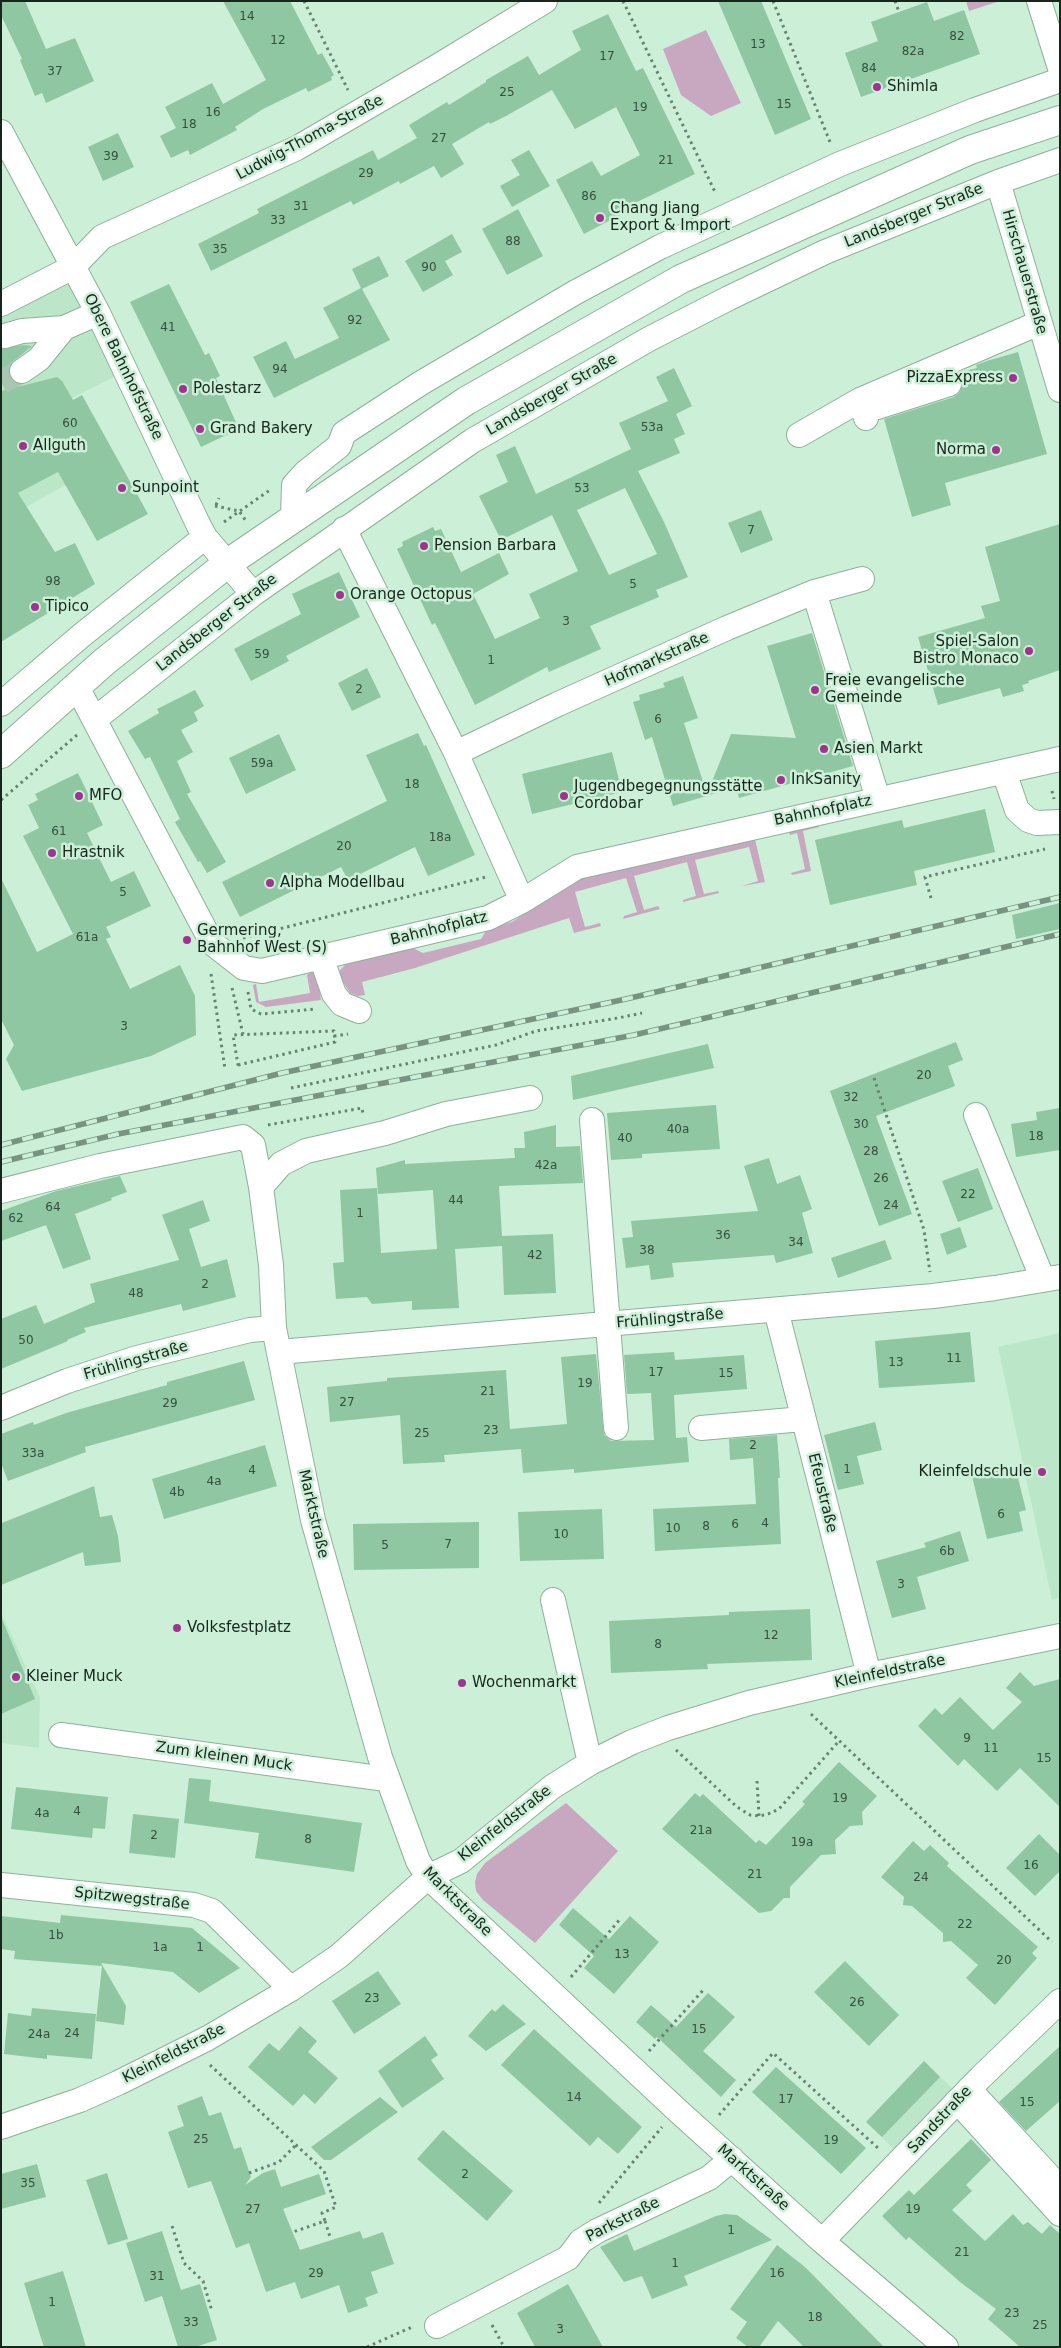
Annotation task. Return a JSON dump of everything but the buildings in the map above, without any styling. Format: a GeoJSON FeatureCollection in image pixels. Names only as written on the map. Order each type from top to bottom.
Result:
{"type":"FeatureCollection","features":[{"type":"Feature","properties":{"kind":"main road"},"geometry":{"type":"LineString","coordinates":[[1,754],[104,662],[228,563],[466,401],[681,279],[970,150],[1060,120]]}},
{"type":"Feature","properties":{"kind":"street","name":"Ludwig-Thoma-Straße"},"geometry":{"type":"LineString","coordinates":[[1,304],[73,267],[102,237],[280,157],[359,113],[545,1]]}},
{"type":"Feature","properties":{"kind":"street"},"geometry":{"type":"LineString","coordinates":[[1040,1],[1060,68]]}},
{"type":"Feature","properties":{"kind":"street"},"geometry":{"type":"LineString","coordinates":[[293,517],[294,485],[305,473],[339,446],[344,433],[421,383],[576,292],[660,247],[840,164],[974,110],[1060,80]]}},
{"type":"Feature","properties":{"kind":"street","name":"Obere Bahnhofstraße"},"geometry":{"type":"LineString","coordinates":[[1,132],[98,313],[183,495],[205,537],[253,594]]}},
{"type":"Feature","properties":{"kind":"street","name":"Landsberger Straße"},"geometry":{"type":"LineString","coordinates":[[94,720],[253,594],[344,528],[472,441],[649,339],[825,252],[998,182],[1060,160]]}},
{"type":"Feature","properties":{"kind":"street","name":"Hirschauerstraße"},"geometry":{"type":"LineString","coordinates":[[998,182],[1060,390]]}},
{"type":"Feature","properties":{"kind":"street"},"geometry":{"type":"LineString","coordinates":[[5,336],[22,331],[64,328],[98,313]]}},
{"type":"Feature","properties":{"kind":"street"},"geometry":{"type":"LineString","coordinates":[[863,410],[1039,323]]}},
{"type":"Feature","properties":{"kind":"street"},"geometry":{"type":"LineString","coordinates":[[22,371],[39,359],[64,328]]}},
{"type":"Feature","properties":{"kind":"street"},"geometry":{"type":"LineString","coordinates":[[799,435],[863,410],[949,384]]}},
{"type":"Feature","properties":{"kind":"street"},"geometry":{"type":"LineString","coordinates":[[344,528],[456,753],[522,901]]}},
{"type":"Feature","properties":{"kind":"street"},"geometry":{"type":"LineString","coordinates":[[1,704],[82,635],[205,537]]}},
{"type":"Feature","properties":{"kind":"street","name":"Hofmarkstraße"},"geometry":{"type":"LineString","coordinates":[[456,753],[558,704],[814,592],[862,579]]}},
{"type":"Feature","properties":{"kind":"street"},"geometry":{"type":"LineString","coordinates":[[814,592],[878,799]]}},
{"type":"Feature","properties":{"kind":"street"},"geometry":{"type":"LineString","coordinates":[[82,635],[104,662]]}},
{"type":"Feature","properties":{"kind":"street","name":"Bahnhofplatz"},"geometry":{"type":"LineString","coordinates":[[76,687],[212,943],[218,966],[262,971],[488,918],[522,901],[577,867],[769,831],[878,799],[1060,759]]}},
{"type":"Feature","properties":{"kind":"street"},"geometry":{"type":"LineString","coordinates":[[1004,772],[1017,810],[1028,820],[1037,823],[1060,822]]}},
{"type":"Feature","properties":{"kind":"street"},"geometry":{"type":"LineString","coordinates":[[320,957],[334,994],[342,1004],[359,1011]]}},
{"type":"Feature","properties":{"kind":"street"},"geometry":{"type":"LineString","coordinates":[[261,1187],[281,1164],[306,1151],[385,1133],[446,1114],[530,1098]]}},
{"type":"Feature","properties":{"kind":"street"},"geometry":{"type":"LineString","coordinates":[[976,1114],[1052,1278]]}},
{"type":"Feature","properties":{"kind":"street"},"geometry":{"type":"LineString","coordinates":[[592,1120],[616,1428]]}},
{"type":"Feature","properties":{"kind":"street","name":"Marktstraße"},"geometry":{"type":"LineString","coordinates":[[1,1191],[100,1166],[243,1137],[253,1145],[261,1187],[271,1265],[274,1328],[313,1549],[375,1764],[418,1861],[428,1877],[677,2110],[822,2241],[946,2347]]}},
{"type":"Feature","properties":{"kind":"street","name":"Frühlingstraße"},"geometry":{"type":"LineString","coordinates":[[279,1352],[933,1296],[1052,1278]]}},
{"type":"Feature","properties":{"kind":"street","name":"Efeustraße"},"geometry":{"type":"LineString","coordinates":[[776,1310],[869,1675]]}},
{"type":"Feature","properties":{"kind":"street","name":"Frühlingstraße"},"geometry":{"type":"LineString","coordinates":[[1,1408],[67,1381],[137,1358],[250,1330],[274,1328]]}},
{"type":"Feature","properties":{"kind":"street"},"geometry":{"type":"LineString","coordinates":[[702,1428],[804,1419]]}},
{"type":"Feature","properties":{"kind":"street"},"geometry":{"type":"LineString","coordinates":[[553,1600],[590,1763]]}},
{"type":"Feature","properties":{"kind":"street","name":"Kleinfeldstraße"},"geometry":{"type":"LineString","coordinates":[[1,2127],[80,2100],[191,2047],[291,1989],[339,1956],[428,1877],[461,1861],[552,1787],[590,1763],[668,1728],[741,1706],[869,1675],[1060,1636]]}},
{"type":"Feature","properties":{"kind":"street","name":"Zum kleinen Muck"},"geometry":{"type":"LineString","coordinates":[[61,1734],[375,1764]]}},
{"type":"Feature","properties":{"kind":"street","name":"Spitzwegstraße"},"geometry":{"type":"LineString","coordinates":[[1,1885],[194,1905],[212,1911],[291,1989]]}},
{"type":"Feature","properties":{"kind":"street","name":"Sandstraße"},"geometry":{"type":"LineString","coordinates":[[822,2241],[897,2166],[963,2095],[1060,2001]]}},
{"type":"Feature","properties":{"kind":"street"},"geometry":{"type":"LineString","coordinates":[[963,2095],[1060,2188]]}},
{"type":"Feature","properties":{"kind":"street"},"geometry":{"type":"LineString","coordinates":[[963,2095],[1060,2214]]}},
{"type":"Feature","properties":{"kind":"street","name":"Parkstraße"},"geometry":{"type":"LineString","coordinates":[[437,2326],[568,2258],[581,2241],[597,2231],[709,2178],[732,2159]]}},
{"type":"Feature","properties":{"kind":"path"},"geometry":{"type":"LineString","coordinates":[[304,1],[359,113]]}},
{"type":"Feature","properties":{"kind":"path"},"geometry":{"type":"LineString","coordinates":[[623,1],[727,216]]}},
{"type":"Feature","properties":{"kind":"path"},"geometry":{"type":"LineString","coordinates":[[773,1],[840,164]]}},
{"type":"Feature","properties":{"kind":"path"},"geometry":{"type":"LineString","coordinates":[[895,1],[899,12]]}},
{"type":"Feature","properties":{"kind":"path"},"geometry":{"type":"LineString","coordinates":[[1,800],[94,720]]}},
{"type":"Feature","properties":{"kind":"path"},"geometry":{"type":"LineString","coordinates":[[931,898],[925,877],[1051,847]]}},
{"type":"Feature","properties":{"kind":"path"},"geometry":{"type":"LineString","coordinates":[[225,1069],[218,966],[245,936],[509,872]]}},
{"type":"Feature","properties":{"kind":"path"},"geometry":{"type":"LineString","coordinates":[[231,982],[243,1034]]}},
{"type":"Feature","properties":{"kind":"path"},"geometry":{"type":"LineString","coordinates":[[246,985],[251,1008],[255,1012],[262,1014],[318,1009]]}},
{"type":"Feature","properties":{"kind":"path"},"geometry":{"type":"LineString","coordinates":[[291,1088],[496,1044],[536,1031],[642,1013]]}},
{"type":"Feature","properties":{"kind":"path"},"geometry":{"type":"LineString","coordinates":[[334,1031],[335,1042],[238,1066],[234,1035],[243,1034],[334,1031]]}},
{"type":"Feature","properties":{"kind":"path"},"geometry":{"type":"LineString","coordinates":[[874,1078],[924,1230],[933,1296]]}},
{"type":"Feature","properties":{"kind":"path"},"geometry":{"type":"LineString","coordinates":[[804,1691],[810,1713],[1052,1942]]}},
{"type":"Feature","properties":{"kind":"path"},"geometry":{"type":"LineString","coordinates":[[668,1728],[676,1749],[738,1807],[750,1815],[759,1816],[779,1809],[839,1741]]}},
{"type":"Feature","properties":{"kind":"path"},"geometry":{"type":"LineString","coordinates":[[757,1781],[759,1816]]}},
{"type":"Feature","properties":{"kind":"path"},"geometry":{"type":"LineString","coordinates":[[555,1996],[621,1918]]}},
{"type":"Feature","properties":{"kind":"path"},"geometry":{"type":"LineString","coordinates":[[633,2069],[705,1988]]}},
{"type":"Feature","properties":{"kind":"path"},"geometry":{"type":"LineString","coordinates":[[191,2047],[324,2171],[336,2208],[322,2213],[330,2237]]}},
{"type":"Feature","properties":{"kind":"path"},"geometry":{"type":"LineString","coordinates":[[704,2133],[773,2053],[897,2166]]}},
{"type":"Feature","properties":{"kind":"path"},"geometry":{"type":"LineString","coordinates":[[597,2231],[593,2217],[602,2198],[677,2110]]}},
{"type":"Feature","properties":{"kind":"path"},"geometry":{"type":"LineString","coordinates":[[249,2173],[279,2162],[296,2145]]}},
{"type":"Feature","properties":{"kind":"path"},"geometry":{"type":"LineString","coordinates":[[293,2232],[325,2221]]}},
{"type":"Feature","properties":{"kind":"path"},"geometry":{"type":"LineString","coordinates":[[172,2226],[184,2263],[203,2281],[212,2311]]}},
{"type":"Feature","properties":{"kind":"path"},"geometry":{"type":"LineString","coordinates":[[367,2347],[427,2320],[437,2326]]}},
{"type":"Feature","properties":{"kind":"shaded area"},"geometry":{"type":"Polygon","coordinates":[[[966,1],[1000,1],[969,11],[966,1]]]}},
{"type":"Feature","properties":{"kind":"shaded area"},"geometry":{"type":"Polygon","coordinates":[[[706,30],[741,103],[711,116],[681,95],[663,49],[706,30]]]}},
{"type":"Feature","properties":{"kind":"shaded area"},"geometry":{"type":"Polygon","coordinates":[[[71,278],[120,374],[34,417],[71,482],[1,521],[1,313],[71,278]]]}},
{"type":"Feature","properties":{"kind":"shaded area"},"geometry":{"type":"Polygon","coordinates":[[[819,821],[819,827],[803,831],[811,871],[792,875],[791,873],[805,869],[797,833],[790,835],[788,828],[819,821]]]}},
{"type":"Feature","properties":{"kind":"shaded area"},"geometry":{"type":"Polygon","coordinates":[[[754,835],[765,882],[742,886],[758,881],[749,847],[695,860],[704,894],[718,891],[719,893],[683,902],[683,900],[696,896],[687,862],[634,876],[644,910],[658,906],[660,909],[623,919],[624,916],[637,912],[626,878],[575,892],[585,927],[600,923],[601,926],[574,933],[569,918],[415,968],[362,982],[365,995],[358,996],[350,993],[340,977],[340,970],[347,963],[413,948],[423,953],[481,939],[487,929],[512,922],[575,881],[592,874],[754,835]]]}},
{"type":"Feature","properties":{"kind":"shaded area"},"geometry":{"type":"Polygon","coordinates":[[[311,972],[317,974],[321,1000],[266,1007],[256,1002],[253,985],[256,984],[259,1002],[310,993],[307,975],[311,972]]]}},
{"type":"Feature","properties":{"kind":"shaded area","name":"Kleinfeldschule"},"geometry":{"type":"Polygon","coordinates":[[[1060,1333],[1060,1598],[1052,1600],[998,1347],[1060,1333]]]}},
{"type":"Feature","properties":{"kind":"shaded area","name":"Kleiner Muck"},"geometry":{"type":"Polygon","coordinates":[[[1,1613],[40,1697],[39,1748],[1,1743],[1,1613]]]}},
{"type":"Feature","properties":{"kind":"shaded area"},"geometry":{"type":"Polygon","coordinates":[[[566,1803],[618,1851],[535,1943],[483,1900],[476,1891],[475,1882],[477,1874],[485,1863],[566,1803]]]}},
{"type":"Feature","properties":{"kind":"shaded area"},"geometry":{"type":"Polygon","coordinates":[[[924,2061],[953,2089],[896,2151],[866,2122],[924,2061]]]}},
{"type":"Feature","properties":{"kind":"tunnel"},"geometry":{"type":"LineString","coordinates":[[1,382],[22,371]]}},
{"type":"Feature","properties":{"kind":"railway"},"geometry":{"type":"LineString","coordinates":[[1,1145],[282,1073],[626,999],[1060,897]]}},
{"type":"Feature","properties":{"kind":"railway"},"geometry":{"type":"LineString","coordinates":[[1,1162],[118,1134],[634,1035],[1060,934]]}},
{"type":"Feature","properties":{"kind":"place","name":"Shimla"},"geometry":{"type":"Point","coordinates":[877,87]}},
{"type":"Feature","properties":{"kind":"place","name":"Chang Jiang Export & Import"},"geometry":{"type":"Point","coordinates":[600,218]}},
{"type":"Feature","properties":{"kind":"place","name":"PizzaExpress"},"geometry":{"type":"Point","coordinates":[1013,378]}},
{"type":"Feature","properties":{"kind":"place","name":"Polestarz"},"geometry":{"type":"Point","coordinates":[183,389]}},
{"type":"Feature","properties":{"kind":"place","name":"Grand Bakery"},"geometry":{"type":"Point","coordinates":[200,429]}},
{"type":"Feature","properties":{"kind":"place","name":"Allguth"},"geometry":{"type":"Point","coordinates":[23,446]}},
{"type":"Feature","properties":{"kind":"place","name":"Norma"},"geometry":{"type":"Point","coordinates":[996,450]}},
{"type":"Feature","properties":{"kind":"place","name":"Sunpoint"},"geometry":{"type":"Point","coordinates":[122,488]}},
{"type":"Feature","properties":{"kind":"place","name":"Pension Barbara"},"geometry":{"type":"Point","coordinates":[424,546]}},
{"type":"Feature","properties":{"kind":"place","name":"Orange Octopus"},"geometry":{"type":"Point","coordinates":[340,595]}},
{"type":"Feature","properties":{"kind":"place","name":"Tipico"},"geometry":{"type":"Point","coordinates":[35,607]}},
{"type":"Feature","properties":{"kind":"place","name":"Spiel-Salon Bistro Monaco"},"geometry":{"type":"Point","coordinates":[1029,651]}},
{"type":"Feature","properties":{"kind":"place","name":"Freie evangelische Gemeinde"},"geometry":{"type":"Point","coordinates":[815,690]}},
{"type":"Feature","properties":{"kind":"place","name":"Asien Markt"},"geometry":{"type":"Point","coordinates":[824,749]}},
{"type":"Feature","properties":{"kind":"place","name":"InkSanity"},"geometry":{"type":"Point","coordinates":[781,780]}},
{"type":"Feature","properties":{"kind":"place","name":"MFO"},"geometry":{"type":"Point","coordinates":[79,796]}},
{"type":"Feature","properties":{"kind":"place","name":"Jugendbegegnungsstätte Cordobar"},"geometry":{"type":"Point","coordinates":[564,796]}},
{"type":"Feature","properties":{"kind":"place","name":"Hrastnik"},"geometry":{"type":"Point","coordinates":[52,853]}},
{"type":"Feature","properties":{"kind":"place","name":"Alpha Modellbau"},"geometry":{"type":"Point","coordinates":[270,883]}},
{"type":"Feature","properties":{"kind":"place","name":"Germering, Bahnhof West (S)"},"geometry":{"type":"Point","coordinates":[187,940]}},
{"type":"Feature","properties":{"kind":"place","name":"Kleinfeldschule"},"geometry":{"type":"Point","coordinates":[1042,1472]}},
{"type":"Feature","properties":{"kind":"place","name":"Volksfestplatz"},"geometry":{"type":"Point","coordinates":[177,1628]}},
{"type":"Feature","properties":{"kind":"place","name":"Kleiner Muck"},"geometry":{"type":"Point","coordinates":[16,1677]}},
{"type":"Feature","properties":{"kind":"place","name":"Wochenmarkt"},"geometry":{"type":"Point","coordinates":[462,1683]}}]}
